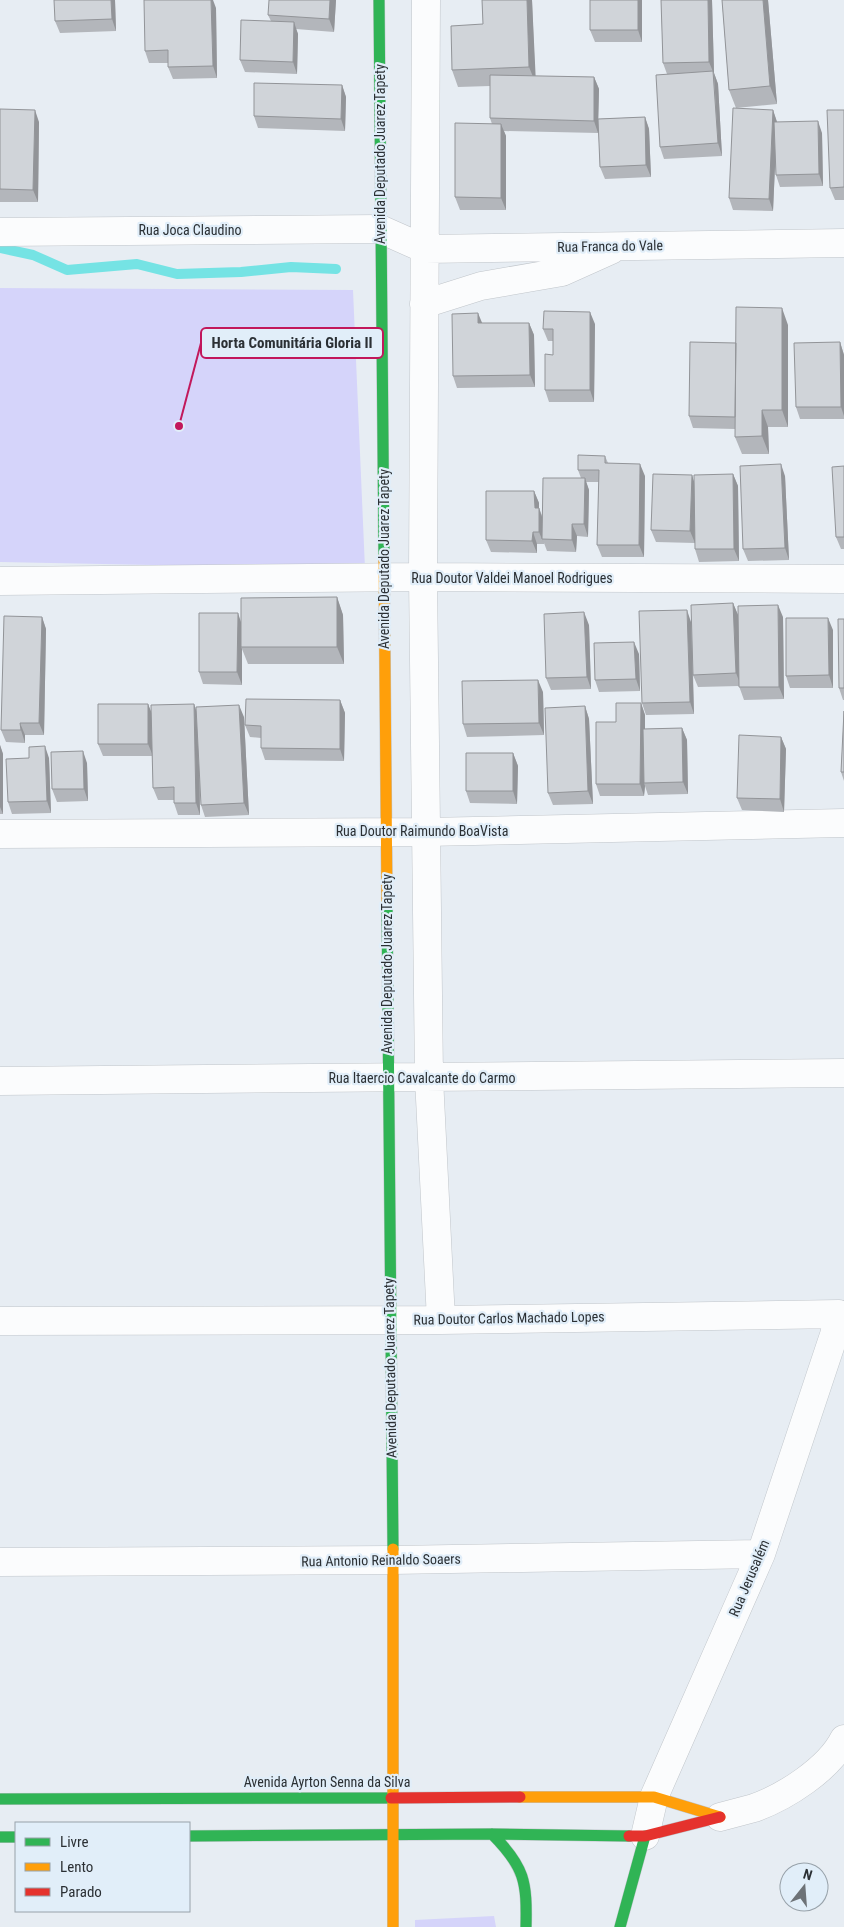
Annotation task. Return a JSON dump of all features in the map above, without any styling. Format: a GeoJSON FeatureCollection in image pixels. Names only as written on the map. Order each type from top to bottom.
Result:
{"type":"FeatureCollection","features":[{"type":"Feature","properties":{"kind":"street","name":"Avenida Deputado Juarez Tapety"},"geometry":{"type":"LineString","coordinates":[[379,0],[393,1560],[393,1927]]}},
{"type":"Feature","properties":{"kind":"street"},"geometry":{"type":"LineString","coordinates":[[426,0],[422,577],[429,1078],[441,1320]]}},
{"type":"Feature","properties":{"kind":"street","name":"Rua Joca Claudino"},"geometry":{"type":"LineString","coordinates":[[0,232],[380,229]]}},
{"type":"Feature","properties":{"kind":"street","name":"Rua Franca do Vale"},"geometry":{"type":"LineString","coordinates":[[380,229],[425,248],[844,243]]}},
{"type":"Feature","properties":{"kind":"street"},"geometry":{"type":"LineString","coordinates":[[424,304],[481,286],[562,272],[622,246]]}},
{"type":"Feature","properties":{"kind":"street","name":"Rua Doutor Valdei Manoel Rodrigues"},"geometry":{"type":"LineString","coordinates":[[0,581],[422,577],[844,579]]}},
{"type":"Feature","properties":{"kind":"street","name":"Rua Doutor Raimundo BoaVista"},"geometry":{"type":"LineString","coordinates":[[0,834],[426,832],[844,823]]}},
{"type":"Feature","properties":{"kind":"street","name":"Rua Itaercio Cavalcante do Carmo"},"geometry":{"type":"LineString","coordinates":[[0,1081],[844,1073]]}},
{"type":"Feature","properties":{"kind":"street","name":"Rua Doutor Carlos Machado Lopes"},"geometry":{"type":"LineString","coordinates":[[0,1321],[441,1320],[839,1314]]}},
{"type":"Feature","properties":{"kind":"street","name":"Rua Jerusalém"},"geometry":{"type":"LineString","coordinates":[[645,1836],[654,1797],[761,1554],[834,1335],[839,1314]]}},
{"type":"Feature","properties":{"kind":"street","name":"Rua Antonio Reinaldo Soaers"},"geometry":{"type":"LineString","coordinates":[[0,1562],[393,1560],[761,1554]]}},
{"type":"Feature","properties":{"kind":"street"},"geometry":{"type":"LineString","coordinates":[[190,1836],[492,1834],[645,1836],[754,1807],[782,1794],[823,1766],[844,1739]]}},
{"type":"Feature","properties":{"kind":"street","name":"Avenida Ayrton Senna da Silva"},"geometry":{"type":"LineString","coordinates":[[0,1799],[654,1797],[720,1816]]}},
{"type":"Feature","properties":{"kind":"street"},"geometry":{"type":"LineString","coordinates":[[492,1834],[508,1848],[520,1868],[526,1890],[526,1927]]}},
{"type":"Feature","properties":{"kind":"street"},"geometry":{"type":"LineString","coordinates":[[620,1927],[645,1836]]}},
{"type":"Feature","properties":{"kind":"street"},"geometry":{"type":"LineString","coordinates":[[0,1837],[15,1837]]}},
{"type":"Feature","properties":{"kind":"shaded area"},"geometry":{"type":"Polygon","coordinates":[[[0,288],[353,290],[365,569],[0,562],[0,288]]]}},
{"type":"Feature","properties":{"kind":"shaded area"},"geometry":{"type":"Polygon","coordinates":[[[494,1916],[496,1927],[415,1927],[415,1920],[494,1916]]]}},
{"type":"Feature","properties":{"kind":"building"},"geometry":{"type":"Polygon","coordinates":[[[54,0],[111,0],[112,19],[55,21],[54,0]]]}},
{"type":"Feature","properties":{"kind":"building"},"geometry":{"type":"Polygon","coordinates":[[[144,0],[211,0],[213,66],[168,67],[168,50],[145,51],[144,0]]]}},
{"type":"Feature","properties":{"kind":"building"},"geometry":{"type":"Polygon","coordinates":[[[269,0],[330,0],[329,19],[268,15],[269,0]]]}},
{"type":"Feature","properties":{"kind":"building"},"geometry":{"type":"Polygon","coordinates":[[[482,0],[527,0],[529,67],[452,70],[451,26],[483,24],[482,0]]]}},
{"type":"Feature","properties":{"kind":"building"},"geometry":{"type":"Polygon","coordinates":[[[590,0],[638,0],[638,30],[590,30],[590,0]]]}},
{"type":"Feature","properties":{"kind":"building"},"geometry":{"type":"Polygon","coordinates":[[[661,0],[708,0],[709,62],[663,63],[661,0]]]}},
{"type":"Feature","properties":{"kind":"building"},"geometry":{"type":"Polygon","coordinates":[[[722,0],[763,0],[770,86],[729,90],[722,0]]]}},
{"type":"Feature","properties":{"kind":"building"},"geometry":{"type":"Polygon","coordinates":[[[241,20],[294,22],[293,62],[240,60],[241,20]]]}},
{"type":"Feature","properties":{"kind":"building"},"geometry":{"type":"Polygon","coordinates":[[[713,71],[718,143],[660,147],[656,75],[713,71]]]}},
{"type":"Feature","properties":{"kind":"building"},"geometry":{"type":"Polygon","coordinates":[[[490,75],[594,77],[594,121],[490,118],[490,75]]]}},
{"type":"Feature","properties":{"kind":"building"},"geometry":{"type":"Polygon","coordinates":[[[254,83],[342,85],[341,119],[254,116],[254,83]]]}},
{"type":"Feature","properties":{"kind":"building"},"geometry":{"type":"Polygon","coordinates":[[[733,108],[773,110],[769,199],[729,198],[733,108]]]}},
{"type":"Feature","properties":{"kind":"building"},"geometry":{"type":"Polygon","coordinates":[[[0,109],[35,110],[33,190],[0,189],[0,109]]]}},
{"type":"Feature","properties":{"kind":"building"},"geometry":{"type":"Polygon","coordinates":[[[827,110],[844,110],[844,187],[830,188],[827,110]]]}},
{"type":"Feature","properties":{"kind":"building"},"geometry":{"type":"Polygon","coordinates":[[[645,117],[646,165],[600,167],[598,119],[645,117]]]}},
{"type":"Feature","properties":{"kind":"building"},"geometry":{"type":"Polygon","coordinates":[[[818,121],[819,174],[776,175],[774,122],[818,121]]]}},
{"type":"Feature","properties":{"kind":"building"},"geometry":{"type":"Polygon","coordinates":[[[455,123],[501,124],[501,198],[455,197],[455,123]]]}},
{"type":"Feature","properties":{"kind":"building"},"geometry":{"type":"Polygon","coordinates":[[[736,307],[782,308],[782,410],[762,410],[762,436],[735,437],[736,307]]]}},
{"type":"Feature","properties":{"kind":"building"},"geometry":{"type":"Polygon","coordinates":[[[544,311],[590,312],[590,390],[545,390],[545,354],[553,355],[553,329],[543,329],[544,311]]]}},
{"type":"Feature","properties":{"kind":"building"},"geometry":{"type":"Polygon","coordinates":[[[478,313],[478,323],[529,323],[530,375],[453,376],[452,314],[478,313]]]}},
{"type":"Feature","properties":{"kind":"building"},"geometry":{"type":"Polygon","coordinates":[[[690,342],[736,343],[735,417],[689,416],[690,342]]]}},
{"type":"Feature","properties":{"kind":"building"},"geometry":{"type":"Polygon","coordinates":[[[840,342],[841,407],[796,407],[794,343],[840,342]]]}},
{"type":"Feature","properties":{"kind":"building"},"geometry":{"type":"Polygon","coordinates":[[[578,455],[605,456],[605,463],[640,464],[639,545],[597,545],[599,470],[578,470],[578,455]]]}},
{"type":"Feature","properties":{"kind":"building"},"geometry":{"type":"Polygon","coordinates":[[[781,464],[785,548],[743,549],[740,466],[781,464]]]}},
{"type":"Feature","properties":{"kind":"building"},"geometry":{"type":"Polygon","coordinates":[[[844,466],[844,537],[836,537],[832,467],[844,466]]]}},
{"type":"Feature","properties":{"kind":"building"},"geometry":{"type":"Polygon","coordinates":[[[653,474],[692,475],[690,531],[651,530],[653,474]]]}},
{"type":"Feature","properties":{"kind":"building"},"geometry":{"type":"Polygon","coordinates":[[[733,474],[734,549],[695,549],[694,475],[733,474]]]}},
{"type":"Feature","properties":{"kind":"building"},"geometry":{"type":"Polygon","coordinates":[[[543,478],[585,478],[584,524],[572,524],[572,540],[542,539],[543,478]]]}},
{"type":"Feature","properties":{"kind":"building"},"geometry":{"type":"Polygon","coordinates":[[[486,491],[534,491],[535,508],[539,508],[539,532],[533,532],[532,541],[486,540],[486,491]]]}},
{"type":"Feature","properties":{"kind":"building"},"geometry":{"type":"Polygon","coordinates":[[[337,597],[337,647],[241,647],[241,598],[337,597]]]}},
{"type":"Feature","properties":{"kind":"building"},"geometry":{"type":"Polygon","coordinates":[[[733,603],[736,673],[693,675],[691,605],[733,603]]]}},
{"type":"Feature","properties":{"kind":"building"},"geometry":{"type":"Polygon","coordinates":[[[778,605],[779,687],[739,687],[738,606],[778,605]]]}},
{"type":"Feature","properties":{"kind":"building"},"geometry":{"type":"Polygon","coordinates":[[[687,610],[690,702],[642,703],[639,611],[687,610]]]}},
{"type":"Feature","properties":{"kind":"building"},"geometry":{"type":"Polygon","coordinates":[[[584,612],[587,677],[546,678],[544,614],[584,612]]]}},
{"type":"Feature","properties":{"kind":"building"},"geometry":{"type":"Polygon","coordinates":[[[199,613],[238,613],[237,672],[199,672],[199,613]]]}},
{"type":"Feature","properties":{"kind":"building"},"geometry":{"type":"Polygon","coordinates":[[[4,616],[42,617],[39,723],[20,723],[21,730],[1,730],[4,616]]]}},
{"type":"Feature","properties":{"kind":"building"},"geometry":{"type":"Polygon","coordinates":[[[786,618],[828,618],[829,675],[786,676],[786,618]]]}},
{"type":"Feature","properties":{"kind":"building"},"geometry":{"type":"Polygon","coordinates":[[[838,619],[844,619],[844,688],[839,688],[838,619]]]}},
{"type":"Feature","properties":{"kind":"building"},"geometry":{"type":"Polygon","coordinates":[[[634,642],[636,679],[595,680],[594,643],[634,642]]]}},
{"type":"Feature","properties":{"kind":"building"},"geometry":{"type":"Polygon","coordinates":[[[538,680],[539,723],[463,724],[462,681],[538,680]]]}},
{"type":"Feature","properties":{"kind":"building"},"geometry":{"type":"Polygon","coordinates":[[[246,699],[340,700],[340,749],[261,748],[261,726],[245,725],[246,699]]]}},
{"type":"Feature","properties":{"kind":"building"},"geometry":{"type":"Polygon","coordinates":[[[616,703],[641,703],[640,784],[596,784],[596,722],[616,722],[616,703]]]}},
{"type":"Feature","properties":{"kind":"building"},"geometry":{"type":"Polygon","coordinates":[[[98,704],[148,704],[148,744],[98,744],[98,704]]]}},
{"type":"Feature","properties":{"kind":"building"},"geometry":{"type":"Polygon","coordinates":[[[194,704],[196,803],[174,803],[174,787],[153,788],[151,705],[194,704]]]}},
{"type":"Feature","properties":{"kind":"building"},"geometry":{"type":"Polygon","coordinates":[[[239,705],[244,803],[201,805],[196,707],[239,705]]]}},
{"type":"Feature","properties":{"kind":"building"},"geometry":{"type":"Polygon","coordinates":[[[585,706],[588,791],[548,793],[545,708],[585,706]]]}},
{"type":"Feature","properties":{"kind":"building"},"geometry":{"type":"Polygon","coordinates":[[[844,711],[844,772],[841,772],[844,711]]]}},
{"type":"Feature","properties":{"kind":"building"},"geometry":{"type":"Polygon","coordinates":[[[682,728],[683,782],[644,783],[643,729],[682,728]]]}},
{"type":"Feature","properties":{"kind":"building"},"geometry":{"type":"Polygon","coordinates":[[[739,735],[781,737],[780,799],[737,798],[739,735]]]}},
{"type":"Feature","properties":{"kind":"building"},"geometry":{"type":"Polygon","coordinates":[[[45,746],[47,801],[8,802],[6,759],[29,758],[29,747],[45,746]]]}},
{"type":"Feature","properties":{"kind":"building"},"geometry":{"type":"Polygon","coordinates":[[[83,751],[84,789],[52,789],[51,752],[83,751]]]}},
{"type":"Feature","properties":{"kind":"building"},"geometry":{"type":"Polygon","coordinates":[[[466,753],[513,753],[513,791],[466,791],[466,753]]]}},
{"type":"Feature","properties":{"kind":"waterway"},"geometry":{"type":"LineString","coordinates":[[0,248],[33,255],[67,270],[137,264],[177,274],[241,272],[291,267],[336,269]]}},
{"type":"Feature","properties":{"kind":"traffic: fast"},"geometry":{"type":"LineString","coordinates":[[379,0],[384,556]]}},
{"type":"Feature","properties":{"kind":"traffic: fast"},"geometry":{"type":"LineString","coordinates":[[387,903],[393,1549]]}},
{"type":"Feature","properties":{"kind":"traffic: fast"},"geometry":{"type":"LineString","coordinates":[[0,1799],[391,1798]]}},
{"type":"Feature","properties":{"kind":"traffic: fast"},"geometry":{"type":"LineString","coordinates":[[492,1834],[511,1856],[522,1876],[526,1898],[526,1927]]}},
{"type":"Feature","properties":{"kind":"traffic: fast"},"geometry":{"type":"LineString","coordinates":[[190,1836],[492,1834],[629,1836]]}},
{"type":"Feature","properties":{"kind":"traffic: fast"},"geometry":{"type":"LineString","coordinates":[[620,1927],[645,1836]]}},
{"type":"Feature","properties":{"kind":"traffic: fast"},"geometry":{"type":"LineString","coordinates":[[0,1837],[15,1837]]}},
{"type":"Feature","properties":{"kind":"traffic: slow"},"geometry":{"type":"LineString","coordinates":[[384,556],[387,903]]}},
{"type":"Feature","properties":{"kind":"traffic: slow"},"geometry":{"type":"LineString","coordinates":[[393,1549],[393,1927]]}},
{"type":"Feature","properties":{"kind":"traffic: slow"},"geometry":{"type":"LineString","coordinates":[[520,1797],[654,1797],[720,1817]]}},
{"type":"Feature","properties":{"kind":"traffic: jam"},"geometry":{"type":"LineString","coordinates":[[391,1798],[520,1797]]}},
{"type":"Feature","properties":{"kind":"traffic: jam"},"geometry":{"type":"LineString","coordinates":[[629,1836],[645,1836],[720,1817]]}},
{"type":"Feature","properties":{"kind":"place","name":"Horta Comunitária Gloria II"},"geometry":{"type":"Point","coordinates":[179,426]}}]}
